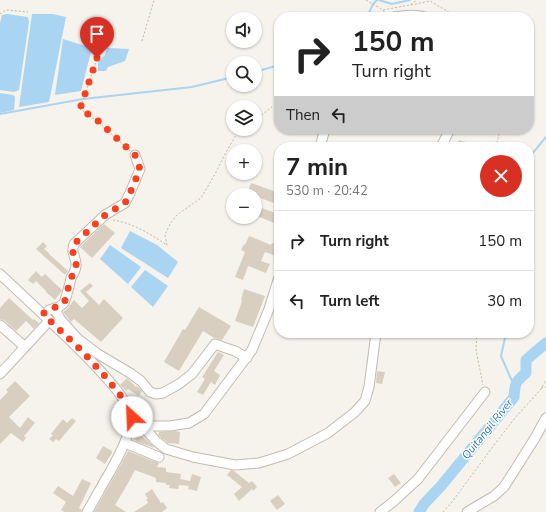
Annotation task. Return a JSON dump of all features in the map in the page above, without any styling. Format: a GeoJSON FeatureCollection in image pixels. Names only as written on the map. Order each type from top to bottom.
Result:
{"type":"FeatureCollection","features":[{"type":"Feature","properties":{"kind":"street"},"geometry":{"type":"LineString","coordinates":[[0,374],[25,347],[46,318],[46,312],[64,303],[67,290],[76,267],[76,261],[72,249],[74,244],[105,215],[125,203],[140,169],[135,155]]}},
{"type":"Feature","properties":{"kind":"street"},"geometry":{"type":"LineString","coordinates":[[0,274],[81,350],[125,401],[134,418],[166,449],[193,457],[235,465],[259,463],[288,454],[328,433],[355,412],[365,401],[369,387],[375,338]]}},
{"type":"Feature","properties":{"kind":"street"},"geometry":{"type":"LineString","coordinates":[[134,418],[154,426],[170,426],[189,423],[204,414],[252,350],[274,293]]}},
{"type":"Feature","properties":{"kind":"street"},"geometry":{"type":"LineString","coordinates":[[54,308],[61,320],[77,338],[98,354],[130,373],[141,381],[150,392],[156,394],[163,393],[179,384],[192,374],[216,344],[235,351],[247,358]]}},
{"type":"Feature","properties":{"kind":"street"},"geometry":{"type":"LineString","coordinates":[[0,325],[25,347]]}},
{"type":"Feature","properties":{"kind":"street"},"geometry":{"type":"LineString","coordinates":[[380,512],[418,479],[485,392]]}},
{"type":"Feature","properties":{"kind":"street"},"geometry":{"type":"LineString","coordinates":[[88,512],[121,452],[134,418]]}},
{"type":"Feature","properties":{"kind":"street"},"geometry":{"type":"LineString","coordinates":[[467,512],[494,496],[504,487],[546,418]]}},
{"type":"Feature","properties":{"kind":"street"},"geometry":{"type":"LineString","coordinates":[[125,443],[159,457]]}},
{"type":"Feature","properties":{"kind":"path"},"geometry":{"type":"LineString","coordinates":[[142,41],[154,0]]}},
{"type":"Feature","properties":{"kind":"path"},"geometry":{"type":"LineString","coordinates":[[366,0],[383,10],[430,1],[447,12]]}},
{"type":"Feature","properties":{"kind":"path"},"geometry":{"type":"LineString","coordinates":[[410,5],[417,0]]}},
{"type":"Feature","properties":{"kind":"path"},"geometry":{"type":"LineString","coordinates":[[0,14],[6,10],[28,12]]}},
{"type":"Feature","properties":{"kind":"path"},"geometry":{"type":"LineString","coordinates":[[102,44],[80,109],[97,120],[135,155]]}},
{"type":"Feature","properties":{"kind":"path"},"geometry":{"type":"LineString","coordinates":[[262,115],[272,107]]}},
{"type":"Feature","properties":{"kind":"path"},"geometry":{"type":"LineString","coordinates":[[101,219],[121,221],[150,234],[167,245],[165,235],[170,224],[177,214],[201,198],[235,136]]}},
{"type":"Feature","properties":{"kind":"path"},"geometry":{"type":"LineString","coordinates":[[477,338],[476,350],[485,392]]}},
{"type":"Feature","properties":{"kind":"path"},"geometry":{"type":"LineString","coordinates":[[443,512],[546,380]]}},
{"type":"Feature","properties":{"kind":"path"},"geometry":{"type":"LineString","coordinates":[[541,388],[546,387]]}},
{"type":"Feature","properties":{"kind":"water"},"geometry":{"type":"Polygon","coordinates":[[[7,14],[28,17],[29,22],[19,90],[14,92],[0,90],[0,23],[2,15],[7,14]]]}},
{"type":"Feature","properties":{"kind":"water"},"geometry":{"type":"Polygon","coordinates":[[[32,14],[53,14],[66,17],[49,102],[19,107],[32,14]]]}},
{"type":"Feature","properties":{"kind":"water"},"geometry":{"type":"Polygon","coordinates":[[[63,39],[92,48],[81,91],[55,95],[63,39]]]}},
{"type":"Feature","properties":{"kind":"water"},"geometry":{"type":"Polygon","coordinates":[[[107,48],[129,49],[125,61],[108,67],[106,71],[98,71],[98,62],[105,55],[107,48]]]}},
{"type":"Feature","properties":{"kind":"water"},"geometry":{"type":"Polygon","coordinates":[[[0,93],[13,95],[15,97],[14,110],[0,113],[0,93]]]}},
{"type":"Feature","properties":{"kind":"water"},"geometry":{"type":"Polygon","coordinates":[[[130,231],[157,245],[178,262],[168,278],[121,248],[130,231]]]}},
{"type":"Feature","properties":{"kind":"water"},"geometry":{"type":"Polygon","coordinates":[[[110,245],[141,267],[128,284],[100,259],[110,245]]]}},
{"type":"Feature","properties":{"kind":"water"},"geometry":{"type":"Polygon","coordinates":[[[145,270],[168,286],[153,307],[131,287],[145,270]]]}},
{"type":"Feature","properties":{"kind":"building"},"geometry":{"type":"Polygon","coordinates":[[[251,183],[274,191],[274,203],[262,199],[262,188],[249,188],[251,183]]]}},
{"type":"Feature","properties":{"kind":"building"},"geometry":{"type":"Polygon","coordinates":[[[262,208],[274,212],[274,223],[262,218],[262,208]]]}},
{"type":"Feature","properties":{"kind":"building"},"geometry":{"type":"Polygon","coordinates":[[[104,224],[115,233],[92,258],[80,247],[104,224]]]}},
{"type":"Feature","properties":{"kind":"building"},"geometry":{"type":"Polygon","coordinates":[[[249,236],[271,245],[272,243],[274,244],[274,255],[265,252],[261,261],[270,264],[266,273],[248,266],[243,280],[235,277],[245,252],[241,250],[244,244],[245,245],[249,236]]]}},
{"type":"Feature","properties":{"kind":"building"},"geometry":{"type":"Polygon","coordinates":[[[43,242],[47,246],[44,249],[68,271],[65,275],[36,249],[43,242]]]}},
{"type":"Feature","properties":{"kind":"building"},"geometry":{"type":"Polygon","coordinates":[[[36,271],[42,277],[45,274],[62,290],[55,300],[36,281],[33,284],[28,280],[36,271]]]}},
{"type":"Feature","properties":{"kind":"building"},"geometry":{"type":"Polygon","coordinates":[[[90,283],[93,286],[86,292],[99,305],[104,299],[123,318],[101,342],[74,319],[71,322],[63,312],[74,300],[82,308],[89,301],[80,291],[90,283]]]}},
{"type":"Feature","properties":{"kind":"building"},"geometry":{"type":"Polygon","coordinates":[[[244,289],[265,296],[253,327],[235,321],[242,301],[244,289]]]}},
{"type":"Feature","properties":{"kind":"building"},"geometry":{"type":"Polygon","coordinates":[[[9,298],[33,320],[34,319],[39,323],[34,329],[26,321],[16,331],[4,320],[0,319],[0,308],[9,298]]]}},
{"type":"Feature","properties":{"kind":"building"},"geometry":{"type":"Polygon","coordinates":[[[199,307],[231,326],[222,340],[214,338],[203,331],[179,371],[164,362],[183,329],[185,330],[199,307]]]}},
{"type":"Feature","properties":{"kind":"building"},"geometry":{"type":"Polygon","coordinates":[[[218,352],[224,355],[214,371],[220,375],[215,385],[211,382],[203,395],[197,392],[205,379],[202,377],[218,352]]]}},
{"type":"Feature","properties":{"kind":"building"},"geometry":{"type":"Polygon","coordinates":[[[377,371],[385,372],[382,384],[376,383],[377,371]]]}},
{"type":"Feature","properties":{"kind":"building"},"geometry":{"type":"Polygon","coordinates":[[[127,378],[142,391],[139,396],[128,389],[126,391],[120,385],[127,378]]]}},
{"type":"Feature","properties":{"kind":"building"},"geometry":{"type":"Polygon","coordinates":[[[15,381],[30,396],[9,417],[20,428],[28,417],[35,423],[24,436],[26,438],[23,442],[11,433],[0,444],[0,400],[8,392],[6,390],[15,381]]]}},
{"type":"Feature","properties":{"kind":"building"},"geometry":{"type":"Polygon","coordinates":[[[72,418],[76,421],[59,441],[56,439],[53,442],[49,439],[53,435],[51,434],[63,419],[67,423],[72,418]]]}},
{"type":"Feature","properties":{"kind":"building"},"geometry":{"type":"Polygon","coordinates":[[[159,432],[180,432],[179,444],[168,443],[158,435],[159,432]]]}},
{"type":"Feature","properties":{"kind":"building"},"geometry":{"type":"Polygon","coordinates":[[[138,433],[155,448],[137,442],[134,439],[138,433]]]}},
{"type":"Feature","properties":{"kind":"building"},"geometry":{"type":"Polygon","coordinates":[[[103,446],[112,451],[105,464],[96,458],[103,446]]]}},
{"type":"Feature","properties":{"kind":"building"},"geometry":{"type":"Polygon","coordinates":[[[128,451],[159,463],[157,467],[166,468],[166,472],[181,474],[180,479],[190,481],[192,474],[201,477],[197,491],[188,489],[189,486],[179,485],[178,489],[169,488],[170,485],[156,482],[156,478],[135,470],[115,505],[126,512],[94,512],[128,451]]]}},
{"type":"Feature","properties":{"kind":"building"},"geometry":{"type":"Polygon","coordinates":[[[231,470],[249,483],[252,481],[257,487],[253,491],[252,489],[239,501],[234,494],[242,487],[227,475],[231,470]]]}},
{"type":"Feature","properties":{"kind":"building"},"geometry":{"type":"Polygon","coordinates":[[[394,474],[401,483],[395,487],[388,478],[394,474]]]}},
{"type":"Feature","properties":{"kind":"building"},"geometry":{"type":"Polygon","coordinates":[[[82,479],[91,483],[79,508],[82,510],[81,512],[64,512],[61,510],[66,502],[53,493],[58,486],[73,496],[82,479]]]}},
{"type":"Feature","properties":{"kind":"building"},"geometry":{"type":"Polygon","coordinates":[[[152,489],[161,503],[163,502],[167,508],[162,512],[134,512],[148,503],[146,499],[148,499],[145,494],[152,489]]]}},
{"type":"Feature","properties":{"kind":"building"},"geometry":{"type":"Polygon","coordinates":[[[278,495],[285,504],[277,510],[270,501],[278,495]]]}},
{"type":"Feature","properties":{"kind":"waterway"},"geometry":{"type":"LineString","coordinates":[[369,12],[373,4],[377,0]]}},
{"type":"Feature","properties":{"kind":"waterway"},"geometry":{"type":"LineString","coordinates":[[379,0],[392,4],[410,0]]}},
{"type":"Feature","properties":{"kind":"waterway"},"geometry":{"type":"LineString","coordinates":[[262,70],[274,66]]}},
{"type":"Feature","properties":{"kind":"waterway"},"geometry":{"type":"LineString","coordinates":[[0,114],[83,99],[192,87],[226,79]]}},
{"type":"Feature","properties":{"kind":"waterway"},"geometry":{"type":"LineString","coordinates":[[534,152],[546,137]]}},
{"type":"Feature","properties":{"kind":"waterway"},"geometry":{"type":"LineString","coordinates":[[505,338],[501,356],[515,388]]}},
{"type":"Feature","properties":{"kind":"waterway","name":"Quitangil River"},"geometry":{"type":"LineString","coordinates":[[419,512],[424,504],[441,486],[514,397],[516,383],[526,373],[526,360],[546,343]]}},
{"type":"Feature","properties":{"kind":"route"},"geometry":{"type":"LineString","coordinates":[[97,58],[80,109],[97,120],[135,155],[140,169],[125,203],[116,207],[105,215],[74,244],[72,249],[76,261],[76,267],[67,290],[64,303],[59,307],[43,314],[81,350],[104,375],[125,401],[130,409],[132,417]]}}]}
